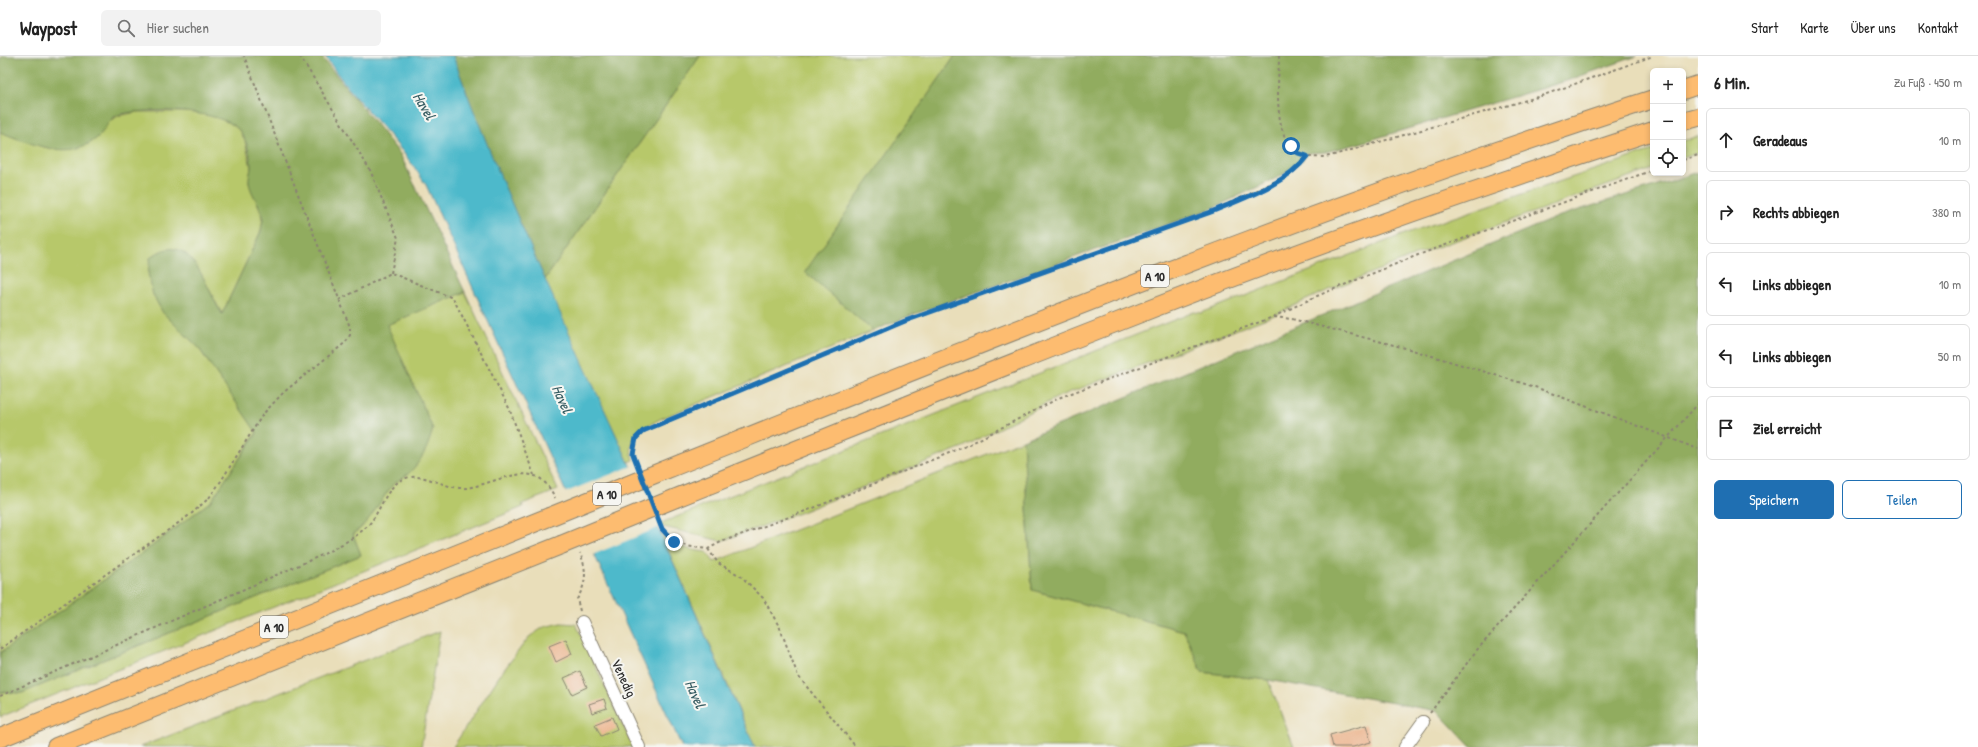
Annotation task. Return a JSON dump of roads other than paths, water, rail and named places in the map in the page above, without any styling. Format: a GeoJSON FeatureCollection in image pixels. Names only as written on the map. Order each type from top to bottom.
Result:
{"type":"FeatureCollection","features":[{"type":"Feature","properties":{"kind":"highway"},"geometry":{"type":"LineString","coordinates":[[1686,89],[1698,85]]}},
{"type":"Feature","properties":{"kind":"highway","name":"A 10"},"geometry":{"type":"LineString","coordinates":[[0,738],[665,470],[1001,336],[1246,241],[1498,151],[1650,101]]}},
{"type":"Feature","properties":{"kind":"highway"},"geometry":{"type":"LineString","coordinates":[[1686,120],[1698,117]]}},
{"type":"Feature","properties":{"kind":"highway","name":"A 10"},"geometry":{"type":"LineString","coordinates":[[56,747],[1116,322],[1275,262],[1441,202],[1650,132]]}},
{"type":"Feature","properties":{"kind":"street","name":"Venedig"},"geometry":{"type":"LineString","coordinates":[[582,622],[639,747]]}},
{"type":"Feature","properties":{"kind":"street"},"geometry":{"type":"LineString","coordinates":[[1406,747],[1423,722]]}},
{"type":"Feature","properties":{"kind":"water","name":"Havel"},"geometry":{"type":"Polygon","coordinates":[[[325,56],[453,56],[493,159],[537,261],[645,498],[755,747],[682,747],[426,185],[402,151],[349,89],[325,56]]]}}]}
